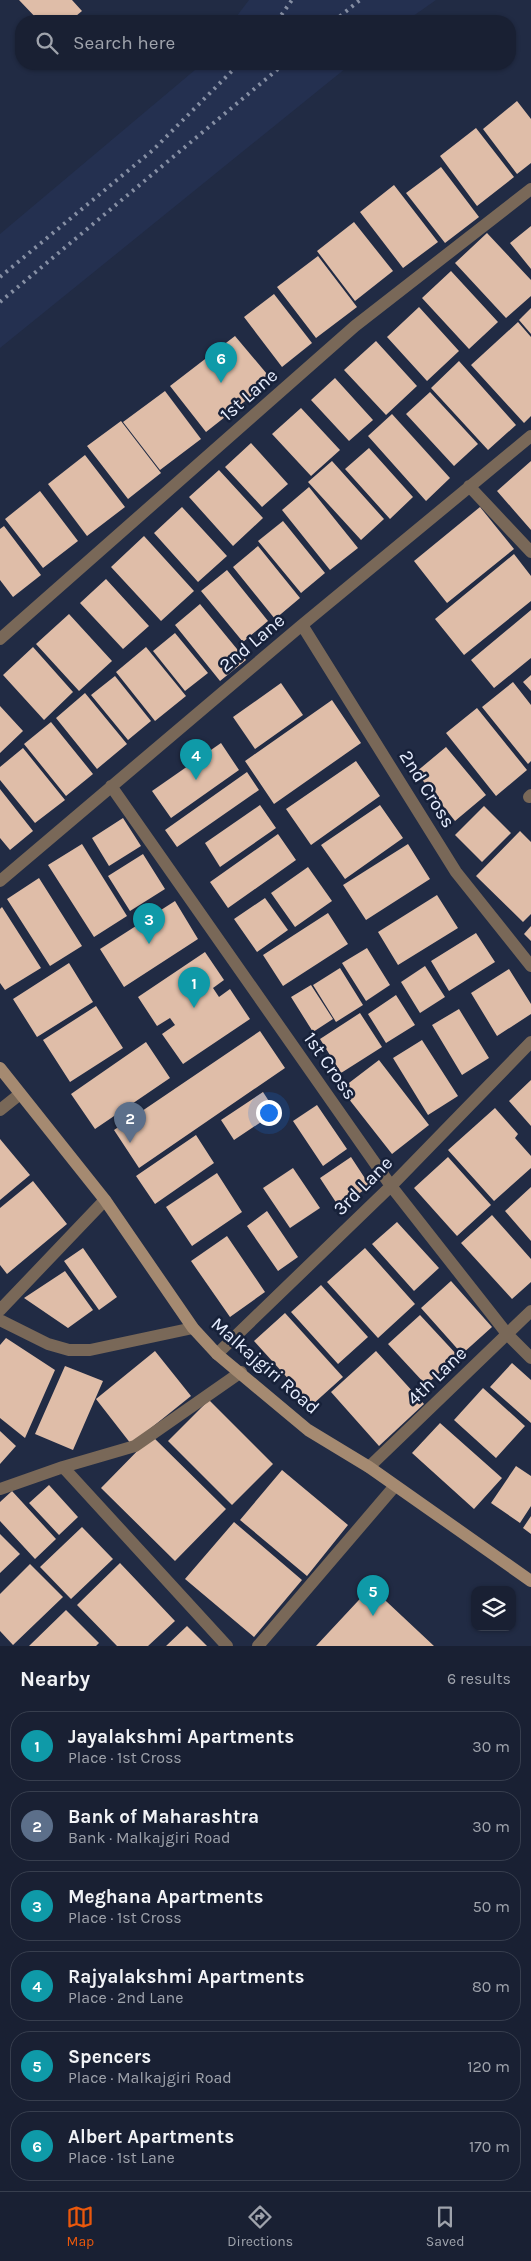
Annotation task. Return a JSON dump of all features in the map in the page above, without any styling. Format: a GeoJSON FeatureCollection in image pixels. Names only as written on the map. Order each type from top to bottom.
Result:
{"type":"FeatureCollection","features":[{"type":"Feature","properties":{"kind":"main road","name":"Malkajgiri Road"},"geometry":{"type":"LineString","coordinates":[[0,1068],[105,1200],[193,1328],[218,1354],[308,1430],[369,1467],[394,1487],[531,1581]]}},
{"type":"Feature","properties":{"kind":"street","name":"1st Lane"},"geometry":{"type":"LineString","coordinates":[[0,639],[355,326],[531,189]]}},
{"type":"Feature","properties":{"kind":"street","name":"2nd Lane"},"geometry":{"type":"LineString","coordinates":[[0,881],[302,625],[531,436]]}},
{"type":"Feature","properties":{"kind":"street"},"geometry":{"type":"LineString","coordinates":[[469,486],[531,552]]}},
{"type":"Feature","properties":{"kind":"street","name":"2nd Cross"},"geometry":{"type":"LineString","coordinates":[[302,625],[456,872],[531,966]]}},
{"type":"Feature","properties":{"kind":"street","name":"1st Cross"},"geometry":{"type":"LineString","coordinates":[[111,786],[391,1186],[508,1335],[531,1358]]}},
{"type":"Feature","properties":{"kind":"street","name":"3rd Lane"},"geometry":{"type":"LineString","coordinates":[[218,1354],[391,1186],[531,1042]]}},
{"type":"Feature","properties":{"kind":"street"},"geometry":{"type":"LineString","coordinates":[[0,1110],[20,1094]]}},
{"type":"Feature","properties":{"kind":"street"},"geometry":{"type":"LineString","coordinates":[[0,1310],[105,1200]]}},
{"type":"Feature","properties":{"kind":"street","name":"4th Lane"},"geometry":{"type":"LineString","coordinates":[[369,1467],[531,1311]]}},
{"type":"Feature","properties":{"kind":"street"},"geometry":{"type":"LineString","coordinates":[[0,1320],[48,1344],[69,1350],[90,1350],[193,1328]]}},
{"type":"Feature","properties":{"kind":"street"},"geometry":{"type":"LineString","coordinates":[[0,1489],[63,1466],[135,1446],[241,1372]]}},
{"type":"Feature","properties":{"kind":"street"},"geometry":{"type":"LineString","coordinates":[[63,1466],[227,1646]]}},
{"type":"Feature","properties":{"kind":"street"},"geometry":{"type":"LineString","coordinates":[[258,1646],[394,1487]]}},
{"type":"Feature","properties":{"kind":"shaded area"},"geometry":{"type":"Polygon","coordinates":[[[249,0],[436,0],[415,15],[238,15],[249,0]]]}},
{"type":"Feature","properties":{"kind":"shaded area"},"geometry":{"type":"Polygon","coordinates":[[[195,70],[344,70],[0,348],[0,234],[195,70]]]}},
{"type":"Feature","properties":{"kind":"building"},"geometry":{"type":"Polygon","coordinates":[[[19,0],[72,0],[82,11],[77,15],[33,15],[19,0]]]}},
{"type":"Feature","properties":{"kind":"building"},"geometry":{"type":"Polygon","coordinates":[[[517,101],[531,119],[531,163],[517,174],[483,129],[517,101]]]}},
{"type":"Feature","properties":{"kind":"building"},"geometry":{"type":"Polygon","coordinates":[[[476,128],[514,177],[477,206],[440,156],[476,128]]]}},
{"type":"Feature","properties":{"kind":"building"},"geometry":{"type":"Polygon","coordinates":[[[441,167],[479,217],[445,243],[406,193],[441,167]]]}},
{"type":"Feature","properties":{"kind":"building"},"geometry":{"type":"Polygon","coordinates":[[[394,185],[438,242],[403,268],[360,212],[394,185]]]}},
{"type":"Feature","properties":{"kind":"building"},"geometry":{"type":"Polygon","coordinates":[[[354,222],[393,271],[355,301],[317,251],[354,222]]]}},
{"type":"Feature","properties":{"kind":"building"},"geometry":{"type":"Polygon","coordinates":[[[531,226],[531,269],[510,243],[531,226]]]}},
{"type":"Feature","properties":{"kind":"building"},"geometry":{"type":"Polygon","coordinates":[[[487,233],[531,280],[531,296],[506,318],[455,263],[487,233]]]}},
{"type":"Feature","properties":{"kind":"building"},"geometry":{"type":"Polygon","coordinates":[[[318,256],[357,307],[316,338],[277,287],[318,256]]]}},
{"type":"Feature","properties":{"kind":"building"},"geometry":{"type":"Polygon","coordinates":[[[451,271],[498,322],[469,349],[422,298],[451,271]]]}},
{"type":"Feature","properties":{"kind":"building"},"geometry":{"type":"Polygon","coordinates":[[[274,294],[312,343],[282,367],[244,317],[274,294]]]}},
{"type":"Feature","properties":{"kind":"building"},"geometry":{"type":"Polygon","coordinates":[[[419,307],[459,351],[427,381],[387,337],[419,307]]]}},
{"type":"Feature","properties":{"kind":"building"},"geometry":{"type":"Polygon","coordinates":[[[531,308],[531,334],[519,320],[531,308]]]}},
{"type":"Feature","properties":{"kind":"building"},"geometry":{"type":"Polygon","coordinates":[[[518,322],[531,337],[531,416],[524,423],[471,365],[518,322]]]}},
{"type":"Feature","properties":{"kind":"building"},"geometry":{"type":"Polygon","coordinates":[[[235,336],[272,380],[206,432],[170,386],[235,336]]]}},
{"type":"Feature","properties":{"kind":"building"},"geometry":{"type":"Polygon","coordinates":[[[376,341],[417,386],[386,415],[344,370],[376,341]]]}},
{"type":"Feature","properties":{"kind":"building"},"geometry":{"type":"Polygon","coordinates":[[[459,361],[516,425],[488,450],[431,388],[459,361]]]}},
{"type":"Feature","properties":{"kind":"building"},"geometry":{"type":"Polygon","coordinates":[[[335,378],[373,420],[349,441],[311,400],[335,378]]]}},
{"type":"Feature","properties":{"kind":"building"},"geometry":{"type":"Polygon","coordinates":[[[165,391],[201,439],[160,470],[123,422],[165,391]]]}},
{"type":"Feature","properties":{"kind":"building"},"geometry":{"type":"Polygon","coordinates":[[[430,392],[478,444],[454,466],[406,414],[430,392]]]}},
{"type":"Feature","properties":{"kind":"building"},"geometry":{"type":"Polygon","coordinates":[[[301,408],[340,450],[311,476],[272,434],[301,408]]]}},
{"type":"Feature","properties":{"kind":"building"},"geometry":{"type":"Polygon","coordinates":[[[392,414],[450,478],[426,501],[368,436],[392,414]]]}},
{"type":"Feature","properties":{"kind":"building"},"geometry":{"type":"Polygon","coordinates":[[[121,421],[161,473],[128,499],[87,446],[121,421]]]}},
{"type":"Feature","properties":{"kind":"building"},"geometry":{"type":"Polygon","coordinates":[[[251,443],[288,484],[262,507],[225,467],[251,443]]]}},
{"type":"Feature","properties":{"kind":"building"},"geometry":{"type":"Polygon","coordinates":[[[369,448],[413,497],[390,519],[345,469],[369,448]]]}},
{"type":"Feature","properties":{"kind":"building"},"geometry":{"type":"Polygon","coordinates":[[[85,455],[125,507],[87,536],[48,484],[85,455]]]}},
{"type":"Feature","properties":{"kind":"building"},"geometry":{"type":"Polygon","coordinates":[[[332,461],[384,519],[361,540],[308,482],[332,461]]]}},
{"type":"Feature","properties":{"kind":"building"},"geometry":{"type":"Polygon","coordinates":[[[531,461],[531,530],[497,491],[531,461]]]}},
{"type":"Feature","properties":{"kind":"building"},"geometry":{"type":"Polygon","coordinates":[[[219,470],[263,518],[233,546],[189,497],[219,470]]]}},
{"type":"Feature","properties":{"kind":"building"},"geometry":{"type":"Polygon","coordinates":[[[309,487],[358,548],[330,570],[282,510],[309,487]]]}},
{"type":"Feature","properties":{"kind":"building"},"geometry":{"type":"Polygon","coordinates":[[[40,491],[78,541],[43,568],[5,519],[40,491]]]}},
{"type":"Feature","properties":{"kind":"building"},"geometry":{"type":"Polygon","coordinates":[[[182,507],[227,556],[198,582],[154,533],[182,507]]]}},
{"type":"Feature","properties":{"kind":"building"},"geometry":{"type":"Polygon","coordinates":[[[480,507],[514,549],[447,603],[414,561],[480,507]]]}},
{"type":"Feature","properties":{"kind":"building"},"geometry":{"type":"Polygon","coordinates":[[[283,521],[325,573],[301,593],[258,541],[283,521]]]}},
{"type":"Feature","properties":{"kind":"building"},"geometry":{"type":"Polygon","coordinates":[[[4,526],[41,575],[13,597],[0,580],[0,529],[4,526]]]}},
{"type":"Feature","properties":{"kind":"building"},"geometry":{"type":"Polygon","coordinates":[[[144,536],[194,591],[161,621],[111,567],[144,536]]]}},
{"type":"Feature","properties":{"kind":"building"},"geometry":{"type":"Polygon","coordinates":[[[258,546],[300,598],[275,619],[233,567],[258,546]]]}},
{"type":"Feature","properties":{"kind":"building"},"geometry":{"type":"Polygon","coordinates":[[[514,554],[531,576],[531,601],[464,655],[435,619],[514,554]]]}},
{"type":"Feature","properties":{"kind":"building"},"geometry":{"type":"Polygon","coordinates":[[[227,570],[268,621],[243,642],[201,591],[227,570]]]}},
{"type":"Feature","properties":{"kind":"building"},"geometry":{"type":"Polygon","coordinates":[[[106,579],[149,626],[123,649],[80,603],[106,579]]]}},
{"type":"Feature","properties":{"kind":"building"},"geometry":{"type":"Polygon","coordinates":[[[200,604],[246,660],[220,681],[175,625],[200,604]]]}},
{"type":"Feature","properties":{"kind":"building"},"geometry":{"type":"Polygon","coordinates":[[[531,610],[531,658],[494,688],[471,660],[531,610]]]}},
{"type":"Feature","properties":{"kind":"building"},"geometry":{"type":"Polygon","coordinates":[[[69,614],[112,661],[79,691],[36,644],[69,614]]]}},
{"type":"Feature","properties":{"kind":"building"},"geometry":{"type":"Polygon","coordinates":[[[175,633],[208,673],[185,691],[153,651],[175,633]]]}},
{"type":"Feature","properties":{"kind":"building"},"geometry":{"type":"Polygon","coordinates":[[[33,647],[73,692],[44,720],[3,675],[33,647]]]}},
{"type":"Feature","properties":{"kind":"building"},"geometry":{"type":"Polygon","coordinates":[[[146,647],[186,696],[155,721],[116,672],[146,647]]]}},
{"type":"Feature","properties":{"kind":"building"},"geometry":{"type":"Polygon","coordinates":[[[531,675],[531,691],[523,682],[531,675]]]}},
{"type":"Feature","properties":{"kind":"building"},"geometry":{"type":"Polygon","coordinates":[[[115,676],[151,721],[128,740],[91,695],[115,676]]]}},
{"type":"Feature","properties":{"kind":"building"},"geometry":{"type":"Polygon","coordinates":[[[513,682],[531,705],[531,761],[528,764],[482,707],[513,682]]]}},
{"type":"Feature","properties":{"kind":"building"},"geometry":{"type":"Polygon","coordinates":[[[281,683],[303,715],[255,749],[233,717],[281,683]]]}},
{"type":"Feature","properties":{"kind":"building"},"geometry":{"type":"Polygon","coordinates":[[[85,693],[127,744],[97,769],[56,718],[85,693]]]}},
{"type":"Feature","properties":{"kind":"building"},"geometry":{"type":"Polygon","coordinates":[[[332,700],[361,743],[274,804],[245,761],[332,700]]]}},
{"type":"Feature","properties":{"kind":"building"},"geometry":{"type":"Polygon","coordinates":[[[0,706],[23,731],[0,753],[0,706]]]}},
{"type":"Feature","properties":{"kind":"building"},"geometry":{"type":"Polygon","coordinates":[[[477,708],[527,770],[496,796],[446,733],[477,708]]]}},
{"type":"Feature","properties":{"kind":"building"},"geometry":{"type":"Polygon","coordinates":[[[51,722],[93,774],[66,796],[24,744],[51,722]]]}},
{"type":"Feature","properties":{"kind":"building"},"geometry":{"type":"Polygon","coordinates":[[[221,743],[239,770],[171,818],[152,791],[221,743]]]}},
{"type":"Feature","properties":{"kind":"building"},"geometry":{"type":"Polygon","coordinates":[[[446,747],[486,795],[455,821],[416,772],[446,747]]]}},
{"type":"Feature","properties":{"kind":"building"},"geometry":{"type":"Polygon","coordinates":[[[23,748],[65,800],[35,823],[0,780],[0,767],[23,748]]]}},
{"type":"Feature","properties":{"kind":"building"},"geometry":{"type":"Polygon","coordinates":[[[356,761],[380,796],[311,845],[286,809],[356,761]]]}},
{"type":"Feature","properties":{"kind":"building"},"geometry":{"type":"Polygon","coordinates":[[[247,772],[259,790],[177,847],[165,830],[247,772]]]}},
{"type":"Feature","properties":{"kind":"building"},"geometry":{"type":"Polygon","coordinates":[[[0,789],[33,831],[10,850],[0,838],[0,789]]]}},
{"type":"Feature","properties":{"kind":"building"},"geometry":{"type":"Polygon","coordinates":[[[260,805],[276,828],[220,867],[205,843],[260,805]]]}},
{"type":"Feature","properties":{"kind":"building"},"geometry":{"type":"Polygon","coordinates":[[[380,805],[403,838],[345,879],[321,845],[380,805]]]}},
{"type":"Feature","properties":{"kind":"building"},"geometry":{"type":"Polygon","coordinates":[[[484,806],[511,833],[482,862],[455,835],[484,806]]]}},
{"type":"Feature","properties":{"kind":"building"},"geometry":{"type":"Polygon","coordinates":[[[123,818],[141,846],[109,866],[92,838],[123,818]]]}},
{"type":"Feature","properties":{"kind":"building"},"geometry":{"type":"Polygon","coordinates":[[[520,831],[531,842],[531,914],[523,922],[476,876],[520,831]]]}},
{"type":"Feature","properties":{"kind":"building"},"geometry":{"type":"Polygon","coordinates":[[[278,834],[296,860],[228,908],[210,882],[278,834]]]}},
{"type":"Feature","properties":{"kind":"building"},"geometry":{"type":"Polygon","coordinates":[[[82,844],[127,916],[94,937],[48,865],[82,844]]]}},
{"type":"Feature","properties":{"kind":"building"},"geometry":{"type":"Polygon","coordinates":[[[408,844],[430,879],[366,920],[343,885],[408,844]]]}},
{"type":"Feature","properties":{"kind":"building"},"geometry":{"type":"Polygon","coordinates":[[[143,854],[165,889],[130,911],[108,876],[143,854]]]}},
{"type":"Feature","properties":{"kind":"building"},"geometry":{"type":"Polygon","coordinates":[[[308,867],[332,901],[295,927],[271,893],[308,867]]]}},
{"type":"Feature","properties":{"kind":"building"},"geometry":{"type":"Polygon","coordinates":[[[39,878],[82,946],[50,966],[7,899],[39,878]]]}},
{"type":"Feature","properties":{"kind":"building"},"geometry":{"type":"Polygon","coordinates":[[[437,895],[458,928],[398,965],[378,932],[437,895]]]}},
{"type":"Feature","properties":{"kind":"building"},"geometry":{"type":"Polygon","coordinates":[[[265,898],[288,930],[257,952],[234,919],[265,898]]]}},
{"type":"Feature","properties":{"kind":"building"},"geometry":{"type":"Polygon","coordinates":[[[175,901],[198,939],[124,987],[100,949],[175,901]]]}},
{"type":"Feature","properties":{"kind":"building"},"geometry":{"type":"Polygon","coordinates":[[[2,907],[41,968],[5,990],[0,983],[0,909],[2,907]]]}},
{"type":"Feature","properties":{"kind":"building"},"geometry":{"type":"Polygon","coordinates":[[[328,913],[348,944],[283,986],[263,955],[328,913]]]}},
{"type":"Feature","properties":{"kind":"building"},"geometry":{"type":"Polygon","coordinates":[[[531,926],[531,941],[524,934],[531,926]]]}},
{"type":"Feature","properties":{"kind":"building"},"geometry":{"type":"Polygon","coordinates":[[[476,933],[495,962],[449,991],[431,961],[476,933]]]}},
{"type":"Feature","properties":{"kind":"building"},"geometry":{"type":"Polygon","coordinates":[[[367,948],[390,985],[366,1001],[342,963],[367,948]]]}},
{"type":"Feature","properties":{"kind":"building"},"geometry":{"type":"Polygon","coordinates":[[[205,952],[224,980],[213,988],[219,997],[230,989],[250,1019],[183,1064],[162,1034],[175,1025],[170,1018],[157,1026],[138,997],[205,952]]]}},
{"type":"Feature","properties":{"kind":"building"},"geometry":{"type":"Polygon","coordinates":[[[69,963],[93,1002],[37,1037],[13,999],[69,963]]]}},
{"type":"Feature","properties":{"kind":"building"},"geometry":{"type":"Polygon","coordinates":[[[425,966],[445,997],[420,1013],[401,982],[425,966]]]}},
{"type":"Feature","properties":{"kind":"building"},"geometry":{"type":"Polygon","coordinates":[[[340,968],[363,1005],[336,1022],[313,985],[340,968]]]}},
{"type":"Feature","properties":{"kind":"building"},"geometry":{"type":"Polygon","coordinates":[[[509,969],[531,1004],[531,1014],[497,1036],[471,993],[509,969]]]}},
{"type":"Feature","properties":{"kind":"building"},"geometry":{"type":"Polygon","coordinates":[[[311,985],[333,1019],[313,1032],[291,997],[311,985]]]}},
{"type":"Feature","properties":{"kind":"building"},"geometry":{"type":"Polygon","coordinates":[[[396,995],[415,1025],[386,1043],[368,1014],[396,995]]]}},
{"type":"Feature","properties":{"kind":"building"},"geometry":{"type":"Polygon","coordinates":[[[96,1006],[123,1048],[70,1082],[43,1040],[96,1006]]]}},
{"type":"Feature","properties":{"kind":"building"},"geometry":{"type":"Polygon","coordinates":[[[459,1009],[489,1058],[462,1075],[432,1025],[459,1009]]]}},
{"type":"Feature","properties":{"kind":"building"},"geometry":{"type":"Polygon","coordinates":[[[360,1013],[382,1047],[341,1073],[320,1039],[360,1013]]]}},
{"type":"Feature","properties":{"kind":"building"},"geometry":{"type":"Polygon","coordinates":[[[260,1031],[285,1068],[139,1168],[114,1130],[260,1031]]]}},
{"type":"Feature","properties":{"kind":"building"},"geometry":{"type":"Polygon","coordinates":[[[422,1040],[458,1096],[428,1115],[393,1058],[422,1040]]]}},
{"type":"Feature","properties":{"kind":"building"},"geometry":{"type":"Polygon","coordinates":[[[146,1042],[170,1078],[95,1129],[71,1094],[146,1042]]]}},
{"type":"Feature","properties":{"kind":"building"},"geometry":{"type":"Polygon","coordinates":[[[379,1060],[429,1125],[392,1154],[341,1089],[379,1060]]]}},
{"type":"Feature","properties":{"kind":"building"},"geometry":{"type":"Polygon","coordinates":[[[531,1080],[531,1126],[509,1101],[531,1080]]]}},
{"type":"Feature","properties":{"kind":"building"},"geometry":{"type":"Polygon","coordinates":[[[263,1092],[276,1112],[234,1140],[221,1120],[263,1092]]]}},
{"type":"Feature","properties":{"kind":"building"},"geometry":{"type":"Polygon","coordinates":[[[317,1105],[347,1149],[323,1166],[293,1121],[317,1105]]]}},
{"type":"Feature","properties":{"kind":"building"},"geometry":{"type":"Polygon","coordinates":[[[495,1108],[518,1134],[515,1138],[531,1156],[531,1168],[494,1201],[448,1150],[495,1108]]]}},
{"type":"Feature","properties":{"kind":"building"},"geometry":{"type":"Polygon","coordinates":[[[196,1135],[214,1163],[155,1204],[136,1176],[196,1135]]]}},
{"type":"Feature","properties":{"kind":"building"},"geometry":{"type":"Polygon","coordinates":[[[0,1139],[30,1175],[0,1200],[0,1139]]]}},
{"type":"Feature","properties":{"kind":"building"},"geometry":{"type":"Polygon","coordinates":[[[351,1157],[370,1186],[339,1207],[320,1178],[351,1157]]]}},
{"type":"Feature","properties":{"kind":"building"},"geometry":{"type":"Polygon","coordinates":[[[448,1157],[491,1205],[457,1236],[414,1188],[448,1157]]]}},
{"type":"Feature","properties":{"kind":"building"},"geometry":{"type":"Polygon","coordinates":[[[293,1168],[320,1208],[290,1228],[263,1188],[293,1168]]]}},
{"type":"Feature","properties":{"kind":"building"},"geometry":{"type":"Polygon","coordinates":[[[217,1173],[242,1212],[192,1246],[166,1207],[217,1173]]]}},
{"type":"Feature","properties":{"kind":"building"},"geometry":{"type":"Polygon","coordinates":[[[33,1181],[67,1224],[7,1274],[0,1265],[0,1208],[33,1181]]]}},
{"type":"Feature","properties":{"kind":"building"},"geometry":{"type":"Polygon","coordinates":[[[531,1187],[531,1241],[505,1211],[531,1187]]]}},
{"type":"Feature","properties":{"kind":"building"},"geometry":{"type":"Polygon","coordinates":[[[267,1211],[298,1257],[278,1271],[247,1226],[267,1211]]]}},
{"type":"Feature","properties":{"kind":"building"},"geometry":{"type":"Polygon","coordinates":[[[492,1215],[531,1259],[531,1282],[512,1299],[461,1243],[492,1215]]]}},
{"type":"Feature","properties":{"kind":"building"},"geometry":{"type":"Polygon","coordinates":[[[397,1222],[439,1268],[414,1291],[372,1244],[397,1222]]]}},
{"type":"Feature","properties":{"kind":"building"},"geometry":{"type":"Polygon","coordinates":[[[227,1236],[265,1292],[230,1317],[191,1261],[227,1236]]]}},
{"type":"Feature","properties":{"kind":"building"},"geometry":{"type":"Polygon","coordinates":[[[83,1248],[117,1297],[99,1310],[64,1261],[83,1248]]]}},
{"type":"Feature","properties":{"kind":"building"},"geometry":{"type":"Polygon","coordinates":[[[365,1248],[415,1304],[378,1338],[327,1282],[365,1248]]]}},
{"type":"Feature","properties":{"kind":"building"},"geometry":{"type":"Polygon","coordinates":[[[65,1271],[93,1310],[68,1328],[24,1298],[65,1271]]]}},
{"type":"Feature","properties":{"kind":"building"},"geometry":{"type":"Polygon","coordinates":[[[451,1281],[492,1327],[462,1354],[421,1308],[451,1281]]]}},
{"type":"Feature","properties":{"kind":"building"},"geometry":{"type":"Polygon","coordinates":[[[321,1285],[368,1337],[338,1364],[291,1312],[321,1285]]]}},
{"type":"Feature","properties":{"kind":"building"},"geometry":{"type":"Polygon","coordinates":[[[285,1313],[343,1377],[312,1405],[254,1341],[285,1313]]]}},
{"type":"Feature","properties":{"kind":"building"},"geometry":{"type":"Polygon","coordinates":[[[420,1315],[458,1356],[426,1385],[388,1344],[420,1315]]]}},
{"type":"Feature","properties":{"kind":"building"},"geometry":{"type":"Polygon","coordinates":[[[6,1338],[55,1370],[25,1438],[0,1418],[0,1345],[6,1338]]]}},
{"type":"Feature","properties":{"kind":"building"},"geometry":{"type":"Polygon","coordinates":[[[155,1351],[191,1396],[131,1444],[96,1399],[155,1351]]]}},
{"type":"Feature","properties":{"kind":"building"},"geometry":{"type":"Polygon","coordinates":[[[376,1351],[424,1404],[379,1446],[331,1392],[376,1351]]]}},
{"type":"Feature","properties":{"kind":"building"},"geometry":{"type":"Polygon","coordinates":[[[512,1363],[531,1380],[531,1423],[490,1387],[512,1363]]]}},
{"type":"Feature","properties":{"kind":"building"},"geometry":{"type":"Polygon","coordinates":[[[65,1366],[103,1381],[73,1450],[35,1434],[65,1366]]]}},
{"type":"Feature","properties":{"kind":"building"},"geometry":{"type":"Polygon","coordinates":[[[483,1388],[525,1426],[496,1458],[454,1420],[483,1388]]]}},
{"type":"Feature","properties":{"kind":"building"},"geometry":{"type":"Polygon","coordinates":[[[209,1400],[273,1464],[232,1505],[168,1441],[209,1400]]]}},
{"type":"Feature","properties":{"kind":"building"},"geometry":{"type":"Polygon","coordinates":[[[440,1423],[502,1478],[474,1509],[412,1453],[440,1423]]]}},
{"type":"Feature","properties":{"kind":"building"},"geometry":{"type":"Polygon","coordinates":[[[0,1431],[16,1446],[0,1464],[0,1431]]]}},
{"type":"Feature","properties":{"kind":"building"},"geometry":{"type":"Polygon","coordinates":[[[152,1436],[226,1509],[175,1561],[101,1488],[152,1436]]]}},
{"type":"Feature","properties":{"kind":"building"},"geometry":{"type":"Polygon","coordinates":[[[516,1466],[531,1476],[531,1506],[520,1523],[491,1503],[516,1466]]]}},
{"type":"Feature","properties":{"kind":"building"},"geometry":{"type":"Polygon","coordinates":[[[282,1470],[348,1525],[307,1576],[240,1520],[282,1470]]]}},
{"type":"Feature","properties":{"kind":"building"},"geometry":{"type":"Polygon","coordinates":[[[49,1485],[78,1517],[59,1535],[29,1503],[49,1485]]]}},
{"type":"Feature","properties":{"kind":"building"},"geometry":{"type":"Polygon","coordinates":[[[12,1491],[56,1539],[35,1559],[0,1521],[0,1502],[12,1491]]]}},
{"type":"Feature","properties":{"kind":"building"},"geometry":{"type":"Polygon","coordinates":[[[531,1516],[531,1534],[523,1528],[531,1516]]]}},
{"type":"Feature","properties":{"kind":"building"},"geometry":{"type":"Polygon","coordinates":[[[234,1522],[302,1580],[254,1637],[185,1579],[234,1522]]]}},
{"type":"Feature","properties":{"kind":"building"},"geometry":{"type":"Polygon","coordinates":[[[82,1527],[113,1559],[71,1599],[40,1567],[82,1527]]]}},
{"type":"Feature","properties":{"kind":"building"},"geometry":{"type":"Polygon","coordinates":[[[0,1534],[20,1554],[0,1573],[0,1534]]]}},
{"type":"Feature","properties":{"kind":"building"},"geometry":{"type":"Polygon","coordinates":[[[120,1563],[175,1621],[148,1646],[117,1646],[77,1605],[120,1563]]]}},
{"type":"Feature","properties":{"kind":"building"},"geometry":{"type":"Polygon","coordinates":[[[30,1564],[63,1597],[13,1645],[0,1631],[0,1594],[30,1564]]]}},
{"type":"Feature","properties":{"kind":"building"},"geometry":{"type":"Polygon","coordinates":[[[371,1587],[434,1646],[316,1646],[371,1587]]]}},
{"type":"Feature","properties":{"kind":"building"},"geometry":{"type":"Polygon","coordinates":[[[66,1610],[99,1643],[96,1646],[29,1646],[66,1610]]]}},
{"type":"Feature","properties":{"kind":"building"},"geometry":{"type":"Polygon","coordinates":[[[187,1626],[207,1646],[166,1646],[187,1626]]]}},
{"type":"Feature","properties":{"kind":"railway"},"geometry":{"type":"LineString","coordinates":[[281,15],[292,0]]}},
{"type":"Feature","properties":{"kind":"railway"},"geometry":{"type":"LineString","coordinates":[[341,15],[360,0]]}},
{"type":"Feature","properties":{"kind":"railway"},"geometry":{"type":"LineString","coordinates":[[0,277],[153,150],[233,70]]}},
{"type":"Feature","properties":{"kind":"railway"},"geometry":{"type":"LineString","coordinates":[[0,302],[277,70]]}},
{"type":"Feature","properties":{"kind":"place","name":"Albert Apartments"},"geometry":{"type":"Point","coordinates":[221,383]}},
{"type":"Feature","properties":{"kind":"place","name":"Rajyalakshmi Apartments"},"geometry":{"type":"Point","coordinates":[196,780]}},
{"type":"Feature","properties":{"kind":"place","name":"Meghana Apartments"},"geometry":{"type":"Point","coordinates":[149,944]}},
{"type":"Feature","properties":{"kind":"place","name":"Jayalakshmi Apartments"},"geometry":{"type":"Point","coordinates":[194,1008]}},
{"type":"Feature","properties":{"kind":"place","name":"Bank of Maharashtra"},"geometry":{"type":"Point","coordinates":[130,1143]}},
{"type":"Feature","properties":{"kind":"place","name":"Spencers"},"geometry":{"type":"Point","coordinates":[373,1616]}}]}
